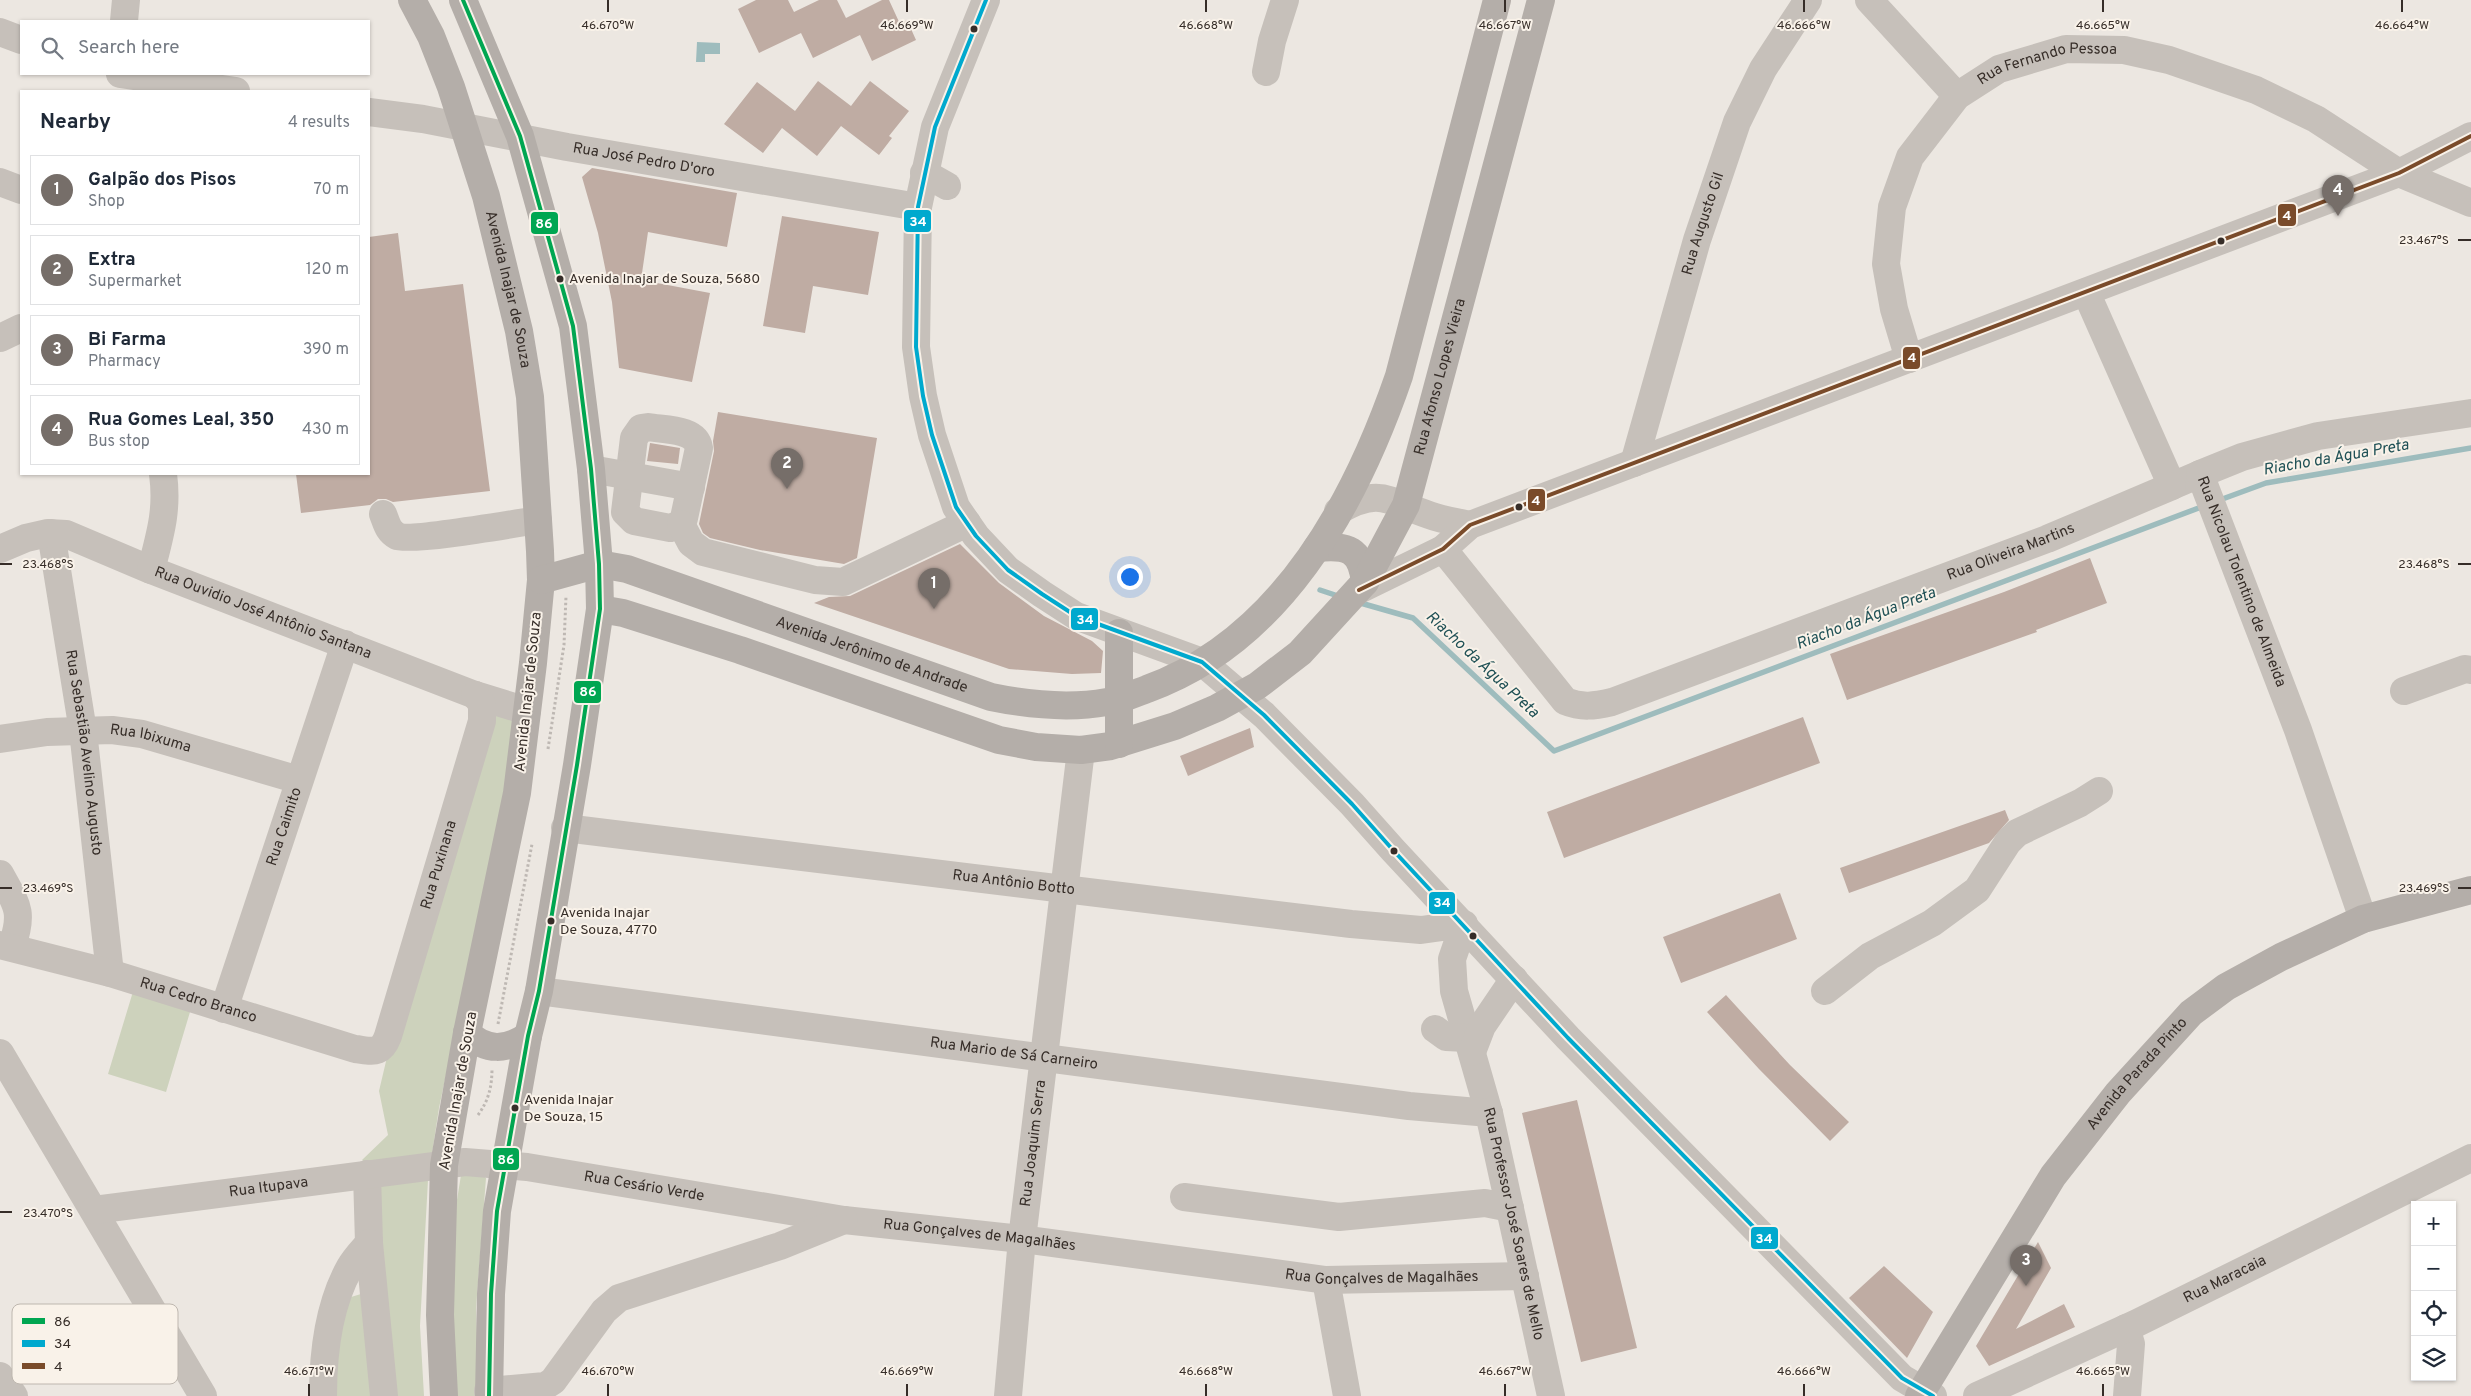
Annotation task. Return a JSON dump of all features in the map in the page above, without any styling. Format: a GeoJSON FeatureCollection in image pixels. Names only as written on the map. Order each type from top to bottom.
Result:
{"type":"FeatureCollection","features":[{"type":"Feature","properties":{"kind":"main road","name":"Avenida Inajar de Souza"},"geometry":{"type":"LineString","coordinates":[[412,0],[431,36],[451,86],[486,196],[519,331],[530,397],[541,580],[517,793],[467,1033],[444,1165],[440,1315],[444,1396]]}},
{"type":"Feature","properties":{"kind":"main road"},"geometry":{"type":"LineString","coordinates":[[463,0],[520,136],[573,326],[590,469],[599,564],[600,609],[539,991],[528,1036],[497,1211],[488,1393]]}},
{"type":"Feature","properties":{"kind":"main road"},"geometry":{"type":"LineString","coordinates":[[1202,662],[1236,640],[1269,610],[1317,548],[1362,471],[1380,430],[1399,376],[1497,0]]}},
{"type":"Feature","properties":{"kind":"main road","name":"Rua Afonso Lopes Vieira"},"geometry":{"type":"LineString","coordinates":[[1242,696],[1300,653],[1362,586],[1406,505],[1541,0]]}},
{"type":"Feature","properties":{"kind":"main road"},"geometry":{"type":"LineString","coordinates":[[1317,548],[1344,548],[1358,556],[1363,565],[1362,586]]}},
{"type":"Feature","properties":{"kind":"main road","name":"Avenida Jerônimo de Andrade"},"geometry":{"type":"LineString","coordinates":[[541,580],[599,564],[627,569],[991,697],[1033,705],[1075,706],[1118,699],[1174,679],[1202,662]]}},
{"type":"Feature","properties":{"kind":"main road"},"geometry":{"type":"LineString","coordinates":[[600,609],[623,612],[731,647],[999,740],[1036,747],[1081,750],[1119,744],[1175,726],[1242,696]]}},
{"type":"Feature","properties":{"kind":"main road"},"geometry":{"type":"LineString","coordinates":[[1119,633],[1119,744]]}},
{"type":"Feature","properties":{"kind":"main road"},"geometry":{"type":"LineString","coordinates":[[859,692],[855,681],[857,669],[865,660],[877,657]]}},
{"type":"Feature","properties":{"kind":"main road","name":"Avenida Parada Pinto"},"geometry":{"type":"LineString","coordinates":[[1925,1394],[2053,1176],[2118,1093],[2191,1014],[2226,987],[2281,957],[2362,919],[2471,890]]}},
{"type":"Feature","properties":{"kind":"main road"},"geometry":{"type":"LineString","coordinates":[[467,1033],[483,1045],[496,1048],[518,1043],[528,1036]]}},
{"type":"Feature","properties":{"kind":"street"},"geometry":{"type":"LineString","coordinates":[[124,20],[126,0]]}},
{"type":"Feature","properties":{"kind":"street"},"geometry":{"type":"LineString","coordinates":[[986,0],[935,127],[918,207],[916,347],[923,396],[944,476],[956,507],[976,536],[1015,575],[1076,616],[1202,662],[1264,715],[1352,804],[1568,1038],[1902,1378],[1925,1394]]}},
{"type":"Feature","properties":{"kind":"street"},"geometry":{"type":"LineString","coordinates":[[1266,72],[1272,41],[1285,0]]}},
{"type":"Feature","properties":{"kind":"street","name":"Rua Augusto Gil"},"geometry":{"type":"LineString","coordinates":[[1634,463],[1697,240],[1737,122],[1763,69],[1808,0]]}},
{"type":"Feature","properties":{"kind":"street"},"geometry":{"type":"LineString","coordinates":[[1869,0],[1958,96]]}},
{"type":"Feature","properties":{"kind":"street"},"geometry":{"type":"LineString","coordinates":[[0,32],[20,40]]}},
{"type":"Feature","properties":{"kind":"street","name":"Rua Fernando Pessoa"},"geometry":{"type":"LineString","coordinates":[[1909,359],[1894,308],[1886,264],[1892,207],[1910,156],[1958,96],[1999,69],[2066,49],[2124,50],[2169,60],[2256,90],[2316,119],[2399,173],[2471,204]]}},
{"type":"Feature","properties":{"kind":"street"},"geometry":{"type":"LineString","coordinates":[[120,75],[121,90]]}},
{"type":"Feature","properties":{"kind":"street"},"geometry":{"type":"LineString","coordinates":[[127,75],[229,90]]}},
{"type":"Feature","properties":{"kind":"street","name":"Rua José Pedro D'oro"},"geometry":{"type":"LineString","coordinates":[[370,112],[463,126],[567,147],[918,207]]}},
{"type":"Feature","properties":{"kind":"street"},"geometry":{"type":"LineString","coordinates":[[1362,586],[1443,549],[1470,525],[2399,173],[2471,136]]}},
{"type":"Feature","properties":{"kind":"street"},"geometry":{"type":"LineString","coordinates":[[924,173],[948,186]]}},
{"type":"Feature","properties":{"kind":"street"},"geometry":{"type":"LineString","coordinates":[[0,182],[20,190]]}},
{"type":"Feature","properties":{"kind":"street","name":"Rua Nicolau Tolentino de Almeida"},"geometry":{"type":"LineString","coordinates":[[2086,292],[2172,486],[2200,474],[2294,721],[2362,919]]}},
{"type":"Feature","properties":{"kind":"street"},"geometry":{"type":"LineString","coordinates":[[0,338],[20,328]]}},
{"type":"Feature","properties":{"kind":"street"},"geometry":{"type":"LineString","coordinates":[[2200,474],[2242,457],[2318,436],[2471,414]]}},
{"type":"Feature","properties":{"kind":"street"},"geometry":{"type":"LineString","coordinates":[[641,428],[690,434],[698,442],[699,448],[691,487],[681,524],[670,528],[634,521],[628,518],[625,505],[634,438],[641,428]]}},
{"type":"Feature","properties":{"kind":"street"},"geometry":{"type":"LineString","coordinates":[[590,469],[691,487]]}},
{"type":"Feature","properties":{"kind":"street"},"geometry":{"type":"LineString","coordinates":[[151,570],[164,521],[165,493],[163,475]]}},
{"type":"Feature","properties":{"kind":"street","name":"Rua Oliveira Martins"},"geometry":{"type":"LineString","coordinates":[[1443,549],[1566,701],[1579,706],[1594,706],[1612,702],[2047,539],[2172,486]]}},
{"type":"Feature","properties":{"kind":"street"},"geometry":{"type":"LineString","coordinates":[[1338,511],[1366,499],[1393,500],[1428,515],[1470,525]]}},
{"type":"Feature","properties":{"kind":"street"},"geometry":{"type":"LineString","coordinates":[[383,514],[389,530],[400,537],[422,536],[538,520]]}},
{"type":"Feature","properties":{"kind":"street"},"geometry":{"type":"LineString","coordinates":[[681,524],[691,543],[703,552],[815,580],[842,582],[967,523]]}},
{"type":"Feature","properties":{"kind":"street","name":"Rua Ouvidio José Antônio Santana"},"geometry":{"type":"LineString","coordinates":[[0,549],[26,538],[52,533],[66,534],[151,570],[475,695],[527,711]]}},
{"type":"Feature","properties":{"kind":"street","name":"Rua Sebastião Avelino Augusto"},"geometry":{"type":"LineString","coordinates":[[52,533],[83,731],[110,973]]}},
{"type":"Feature","properties":{"kind":"street","name":"Rua Caimito"},"geometry":{"type":"LineString","coordinates":[[224,1009],[345,644]]}},
{"type":"Feature","properties":{"kind":"street"},"geometry":{"type":"LineString","coordinates":[[2404,691],[2465,669],[2471,670]]}},
{"type":"Feature","properties":{"kind":"street","name":"Rua Puxinana"},"geometry":{"type":"LineString","coordinates":[[388,1036],[482,721],[482,704],[475,695]]}},
{"type":"Feature","properties":{"kind":"street","name":"Rua Ibixuma"},"geometry":{"type":"LineString","coordinates":[[0,739],[47,732],[112,730],[142,734],[299,780]]}},
{"type":"Feature","properties":{"kind":"street","name":"Rua Joaquim Serra"},"geometry":{"type":"LineString","coordinates":[[1008,1396],[1022,1239],[1081,750]]}},
{"type":"Feature","properties":{"kind":"street"},"geometry":{"type":"LineString","coordinates":[[1825,991],[1870,956],[1932,923],[1977,890],[2008,842],[2017,833],[2080,804],[2099,792]]}},
{"type":"Feature","properties":{"kind":"street","name":"Rua Antônio Botto"},"geometry":{"type":"LineString","coordinates":[[565,828],[1065,891],[1421,930],[1464,924]]}},
{"type":"Feature","properties":{"kind":"street"},"geometry":{"type":"LineString","coordinates":[[0,874],[18,909],[20,920],[6,946]]}},
{"type":"Feature","properties":{"kind":"street","name":"Rua Professor José Soares de Mello"},"geometry":{"type":"LineString","coordinates":[[1464,924],[1452,959],[1454,991],[1489,1113],[1500,1200],[1524,1276],[1551,1396]]}},
{"type":"Feature","properties":{"kind":"street","name":"Rua Cedro Branco"},"geometry":{"type":"LineString","coordinates":[[6,946],[110,973],[355,1050],[376,1051],[384,1046],[388,1036]]}},
{"type":"Feature","properties":{"kind":"street"},"geometry":{"type":"LineString","coordinates":[[1467,1038],[1482,1026],[1514,979]]}},
{"type":"Feature","properties":{"kind":"street","name":"Rua Mario de Sá Carneiro"},"geometry":{"type":"LineString","coordinates":[[539,991],[1409,1106],[1489,1113]]}},
{"type":"Feature","properties":{"kind":"street"},"geometry":{"type":"LineString","coordinates":[[0,1053],[149,1304]]}},
{"type":"Feature","properties":{"kind":"street","name":"Rua Maracaia"},"geometry":{"type":"LineString","coordinates":[[1977,1396],[2126,1328],[2471,1158]]}},
{"type":"Feature","properties":{"kind":"street","name":"Rua Cesário Verde"},"geometry":{"type":"LineString","coordinates":[[444,1165],[465,1162],[527,1167],[844,1220]]}},
{"type":"Feature","properties":{"kind":"street","name":"Rua Itupava"},"geometry":{"type":"LineString","coordinates":[[94,1210],[444,1165]]}},
{"type":"Feature","properties":{"kind":"street"},"geometry":{"type":"LineString","coordinates":[[367,1174],[369,1243],[384,1396]]}},
{"type":"Feature","properties":{"kind":"street"},"geometry":{"type":"LineString","coordinates":[[1184,1197],[1338,1217],[1500,1200]]}},
{"type":"Feature","properties":{"kind":"street","name":"Rua Gonçalves de Magalhães"},"geometry":{"type":"LineString","coordinates":[[488,1393],[545,1386],[554,1381],[604,1311],[619,1298],[780,1246],[844,1220],[1022,1239],[1326,1280],[1524,1276]]}},
{"type":"Feature","properties":{"kind":"street"},"geometry":{"type":"LineString","coordinates":[[323,1396],[327,1340],[337,1295],[350,1266],[369,1243]]}},
{"type":"Feature","properties":{"kind":"street"},"geometry":{"type":"LineString","coordinates":[[1326,1280],[1347,1396]]}},
{"type":"Feature","properties":{"kind":"street"},"geometry":{"type":"LineString","coordinates":[[2126,1328],[2131,1344],[2127,1396]]}},
{"type":"Feature","properties":{"kind":"street"},"geometry":{"type":"LineString","coordinates":[[178,1353],[203,1396]]}},
{"type":"Feature","properties":{"kind":"street"},"geometry":{"type":"LineString","coordinates":[[0,1376],[14,1396]]}},
{"type":"Feature","properties":{"kind":"path"},"geometry":{"type":"LineString","coordinates":[[475,1118],[486,1104],[492,1080],[492,1069]]}},
{"type":"Feature","properties":{"kind":"green space"},"geometry":{"type":"Polygon","coordinates":[[[493,711],[522,714],[439,1108],[428,1180],[420,1326],[424,1396],[328,1396],[329,1353],[351,1297],[371,1291],[373,1169],[362,1160],[388,1135],[379,1091],[450,785],[462,751],[475,731],[493,711]]]}},
{"type":"Feature","properties":{"kind":"green space"},"geometry":{"type":"Polygon","coordinates":[[[135,985],[193,1002],[166,1092],[108,1074],[135,985]]]}},
{"type":"Feature","properties":{"kind":"green space"},"geometry":{"type":"Polygon","coordinates":[[[461,1175],[482,1175],[486,1178],[476,1308],[479,1396],[453,1396],[452,1231],[461,1175]]]}},
{"type":"Feature","properties":{"kind":"water"},"geometry":{"type":"Polygon","coordinates":[[[697,42],[720,43],[720,54],[705,54],[705,62],[696,62],[697,42]]]}},
{"type":"Feature","properties":{"kind":"building"},"geometry":{"type":"Polygon","coordinates":[[[756,0],[788,0],[794,12],[819,0],[837,0],[846,18],[882,0],[889,0],[900,24],[907,20],[916,40],[872,61],[860,35],[813,58],[801,33],[759,53],[738,9],[756,0]]]}},
{"type":"Feature","properties":{"kind":"building"},"geometry":{"type":"Polygon","coordinates":[[[818,81],[851,106],[870,81],[909,111],[889,136],[892,138],[879,155],[841,126],[817,156],[782,128],[763,153],[724,124],[757,82],[795,111],[818,81]]]}},
{"type":"Feature","properties":{"kind":"building"},"geometry":{"type":"Polygon","coordinates":[[[592,168],[737,193],[727,247],[648,232],[641,280],[710,293],[692,382],[619,368],[612,302],[598,233],[582,177],[592,168]]]}},
{"type":"Feature","properties":{"kind":"building"},"geometry":{"type":"Polygon","coordinates":[[[782,216],[879,232],[868,295],[813,286],[805,333],[763,326],[782,216]]]}},
{"type":"Feature","properties":{"kind":"building"},"geometry":{"type":"Polygon","coordinates":[[[398,233],[405,291],[463,284],[490,491],[393,502],[386,499],[378,499],[370,505],[301,513],[296,475],[370,475],[370,237],[398,233]]]}},
{"type":"Feature","properties":{"kind":"building"},"geometry":{"type":"Polygon","coordinates":[[[718,412],[877,438],[857,558],[844,564],[760,550],[710,538],[703,533],[699,524],[714,451],[713,441],[718,412]]]}},
{"type":"Feature","properties":{"kind":"building"},"geometry":{"type":"Polygon","coordinates":[[[650,443],[680,448],[678,464],[647,461],[650,443]]]}},
{"type":"Feature","properties":{"kind":"building"},"geometry":{"type":"Polygon","coordinates":[[[960,544],[999,583],[1044,616],[1092,641],[1103,651],[1101,673],[1072,674],[1009,669],[814,603],[829,597],[850,596],[960,544]]]}},
{"type":"Feature","properties":{"kind":"building"},"geometry":{"type":"Polygon","coordinates":[[[2090,558],[2107,603],[2036,630],[2037,632],[1847,700],[1830,654],[2004,592],[2090,558]]]}},
{"type":"Feature","properties":{"kind":"building"},"geometry":{"type":"Polygon","coordinates":[[[1803,717],[1820,763],[1564,858],[1547,812],[1803,717]]]}},
{"type":"Feature","properties":{"kind":"building"},"geometry":{"type":"Polygon","coordinates":[[[1250,728],[1254,747],[1188,776],[1180,756],[1250,728]]]}},
{"type":"Feature","properties":{"kind":"building"},"geometry":{"type":"Polygon","coordinates":[[[2005,810],[2009,820],[1989,843],[1849,893],[1840,868],[2005,810]]]}},
{"type":"Feature","properties":{"kind":"building"},"geometry":{"type":"Polygon","coordinates":[[[1780,893],[1797,939],[1681,983],[1663,937],[1780,893]]]}},
{"type":"Feature","properties":{"kind":"building"},"geometry":{"type":"Polygon","coordinates":[[[1726,995],[1790,1065],[1849,1122],[1830,1141],[1759,1069],[1707,1012],[1726,995]]]}},
{"type":"Feature","properties":{"kind":"building"},"geometry":{"type":"Polygon","coordinates":[[[1577,1100],[1637,1348],[1581,1362],[1522,1113],[1577,1100]]]}},
{"type":"Feature","properties":{"kind":"building"},"geometry":{"type":"Polygon","coordinates":[[[2038,1242],[2051,1268],[2016,1329],[2064,1304],[2075,1327],[1989,1366],[1976,1346],[2038,1242]]]}},
{"type":"Feature","properties":{"kind":"building"},"geometry":{"type":"Polygon","coordinates":[[[1884,1266],[1933,1312],[1907,1358],[1849,1298],[1884,1266]]]}},
{"type":"Feature","properties":{"kind":"waterway","name":"Riacho da Água Preta"},"geometry":{"type":"LineString","coordinates":[[2217,501],[2266,483],[2471,448]]}},
{"type":"Feature","properties":{"kind":"waterway","name":"Riacho da Água Preta"},"geometry":{"type":"LineString","coordinates":[[1357,602],[1413,618],[1554,751],[2204,506]]}},
{"type":"Feature","properties":{"kind":"waterway","name":"Riacho da Água Preta"},"geometry":{"type":"LineString","coordinates":[[1320,590],[1341,597]]}},
{"type":"Feature","properties":{"kind":"transit line","name":"86"},"geometry":{"type":"LineString","coordinates":[[463,0],[520,136],[573,326],[591,469],[599,564],[600,609],[577,765],[539,991],[528,1036],[497,1211],[491,1294],[489,1396]]}},
{"type":"Feature","properties":{"kind":"transit line","name":"34"},"geometry":{"type":"LineString","coordinates":[[986,0],[935,127],[918,207],[916,347],[923,396],[932,435],[956,507],[976,536],[1008,570],[1042,594],[1076,616],[1202,662],[1264,715],[1352,804],[1568,1038],[1902,1378],[1933,1396]]}},
{"type":"Feature","properties":{"kind":"transit line","name":"4"},"geometry":{"type":"LineString","coordinates":[[1359,590],[1443,549],[1470,525],[2399,173],[2471,136]]}},
{"type":"Feature","properties":{"kind":"place","name":"Rua Gomes Leal, 350"},"geometry":{"type":"Point","coordinates":[2338,216]}},
{"type":"Feature","properties":{"kind":"place","name":"Avenida Inajar de Souza, 5680"},"geometry":{"type":"Point","coordinates":[560,279]}},
{"type":"Feature","properties":{"kind":"place","name":"Extra"},"geometry":{"type":"Point","coordinates":[787,489]}},
{"type":"Feature","properties":{"kind":"place","name":"Galpão dos Pisos"},"geometry":{"type":"Point","coordinates":[934,609]}},
{"type":"Feature","properties":{"kind":"place","name":"Avenida Inajar De Souza, 4770"},"geometry":{"type":"Point","coordinates":[551,921]}},
{"type":"Feature","properties":{"kind":"place","name":"Avenida Inajar De Souza, 15"},"geometry":{"type":"Point","coordinates":[515,1108]}},
{"type":"Feature","properties":{"kind":"place","name":"Bi Farma"},"geometry":{"type":"Point","coordinates":[2026,1286]}}]}
